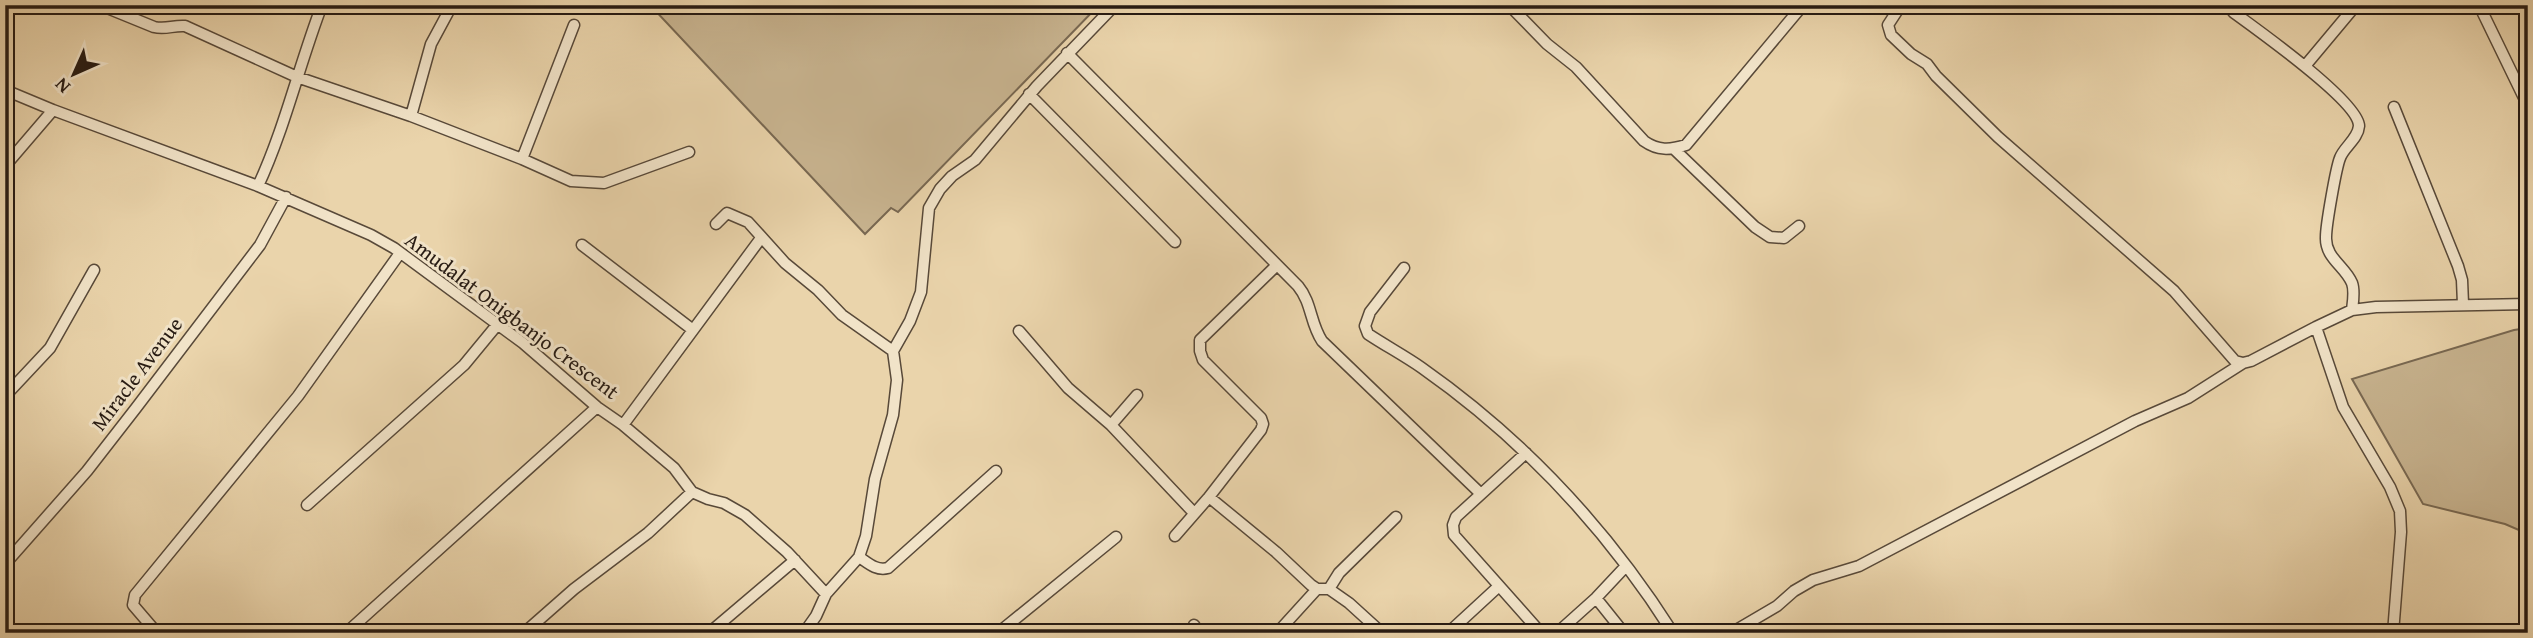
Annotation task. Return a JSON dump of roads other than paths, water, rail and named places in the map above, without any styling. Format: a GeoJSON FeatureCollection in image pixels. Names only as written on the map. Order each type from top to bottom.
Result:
{"type":"FeatureCollection","features":[{"type":"Feature","properties":{"kind":"street"},"geometry":{"type":"LineString","coordinates":[[100,5],[163,30],[178,25],[185,26],[297,76],[411,116],[571,181],[604,183],[689,152]]}},
{"type":"Feature","properties":{"kind":"street"},"geometry":{"type":"LineString","coordinates":[[258,186],[272,155],[322,5]]}},
{"type":"Feature","properties":{"kind":"street"},"geometry":{"type":"LineString","coordinates":[[411,116],[432,44],[452,5]]}},
{"type":"Feature","properties":{"kind":"street"},"geometry":{"type":"LineString","coordinates":[[804,633],[826,594],[859,557],[866,536],[875,479],[893,415],[897,380],[893,351],[910,321],[921,292],[926,221],[932,201],[952,176],[975,160],[1029,94],[1115,5]]}},
{"type":"Feature","properties":{"kind":"street"},"geometry":{"type":"LineString","coordinates":[[1509,5],[1547,44],[1576,67],[1644,141],[1654,148],[1674,149],[1686,145],[1803,5]]}},
{"type":"Feature","properties":{"kind":"street"},"geometry":{"type":"LineString","coordinates":[[1901,5],[1888,25],[1891,35],[1911,54],[1927,64],[1998,137],[2174,291],[2229,355],[2235,361],[2243,363]]}},
{"type":"Feature","properties":{"kind":"street"},"geometry":{"type":"LineString","coordinates":[[2305,66],[2356,5]]}},
{"type":"Feature","properties":{"kind":"street"},"geometry":{"type":"LineString","coordinates":[[2479,5],[2528,106]]}},
{"type":"Feature","properties":{"kind":"street"},"geometry":{"type":"LineString","coordinates":[[2233,12],[2305,66],[2356,114],[2359,127],[2340,157],[2325,238],[2333,259],[2352,283],[2352,310]]}},
{"type":"Feature","properties":{"kind":"street"},"geometry":{"type":"LineString","coordinates":[[522,159],[575,25]]}},
{"type":"Feature","properties":{"kind":"street"},"geometry":{"type":"LineString","coordinates":[[1067,53],[1304,293],[1312,311],[1316,332],[1322,341],[1481,494]]}},
{"type":"Feature","properties":{"kind":"street","name":"Amudalat Onigbanjo Crescent"},"geometry":{"type":"LineString","coordinates":[[5,90],[286,197],[371,235],[400,253],[523,343],[597,407],[623,425],[761,238]]}},
{"type":"Feature","properties":{"kind":"street"},"geometry":{"type":"LineString","coordinates":[[1029,94],[1175,242]]}},
{"type":"Feature","properties":{"kind":"street"},"geometry":{"type":"LineString","coordinates":[[2394,107],[2458,266],[2462,280],[2463,304]]}},
{"type":"Feature","properties":{"kind":"street"},"geometry":{"type":"LineString","coordinates":[[5,166],[52,110]]}},
{"type":"Feature","properties":{"kind":"street"},"geometry":{"type":"LineString","coordinates":[[1674,149],[1755,227],[1770,237],[1784,238],[1798,226]]}},
{"type":"Feature","properties":{"kind":"street","name":"Miracle Avenue"},"geometry":{"type":"LineString","coordinates":[[5,564],[87,471],[144,397],[260,245],[286,197]]}},
{"type":"Feature","properties":{"kind":"street"},"geometry":{"type":"LineString","coordinates":[[716,224],[723,215],[732,214],[748,222],[785,263],[818,290],[842,315],[893,351]]}},
{"type":"Feature","properties":{"kind":"street"},"geometry":{"type":"LineString","coordinates":[[582,245],[694,330]]}},
{"type":"Feature","properties":{"kind":"street"},"geometry":{"type":"LineString","coordinates":[[157,633],[133,605],[135,595],[298,396],[400,253]]}},
{"type":"Feature","properties":{"kind":"street"},"geometry":{"type":"LineString","coordinates":[[1175,536],[1209,497],[1263,424],[1261,418],[1203,360],[1200,340],[1276,266]]}},
{"type":"Feature","properties":{"kind":"street"},"geometry":{"type":"LineString","coordinates":[[1404,268],[1370,312],[1365,326],[1368,334],[1420,366],[1526,453],[1575,501],[1626,566],[1673,633]]}},
{"type":"Feature","properties":{"kind":"street"},"geometry":{"type":"LineString","coordinates":[[5,396],[50,348],[94,270]]}},
{"type":"Feature","properties":{"kind":"street"},"geometry":{"type":"LineString","coordinates":[[1731,633],[1814,580],[1859,566],[2135,421],[2188,398],[2243,363],[2352,310],[2463,304],[2528,304]]}},
{"type":"Feature","properties":{"kind":"street"},"geometry":{"type":"LineString","coordinates":[[307,505],[464,365],[497,325]]}},
{"type":"Feature","properties":{"kind":"street"},"geometry":{"type":"LineString","coordinates":[[2316,327],[2343,407],[2390,487],[2400,511],[2401,532],[2393,633]]}},
{"type":"Feature","properties":{"kind":"street"},"geometry":{"type":"LineString","coordinates":[[1018,331],[1068,388],[1111,425],[1194,513]]}},
{"type":"Feature","properties":{"kind":"street"},"geometry":{"type":"LineString","coordinates":[[1111,425],[1137,395]]}},
{"type":"Feature","properties":{"kind":"street"},"geometry":{"type":"LineString","coordinates":[[346,633],[597,407]]}},
{"type":"Feature","properties":{"kind":"street"},"geometry":{"type":"LineString","coordinates":[[623,425],[674,468],[692,492],[724,502],[745,515],[795,560],[826,594]]}},
{"type":"Feature","properties":{"kind":"street"},"geometry":{"type":"LineString","coordinates":[[1526,453],[1456,517],[1453,525],[1454,535],[1541,633]]}},
{"type":"Feature","properties":{"kind":"street"},"geometry":{"type":"LineString","coordinates":[[859,557],[881,570],[888,568],[996,471]]}},
{"type":"Feature","properties":{"kind":"street"},"geometry":{"type":"LineString","coordinates":[[524,633],[574,589],[648,533],[692,492]]}},
{"type":"Feature","properties":{"kind":"street"},"geometry":{"type":"LineString","coordinates":[[1209,497],[1317,589],[1329,589],[1360,611],[1382,633]]}},
{"type":"Feature","properties":{"kind":"street"},"geometry":{"type":"LineString","coordinates":[[1329,589],[1339,573],[1396,517]]}},
{"type":"Feature","properties":{"kind":"street"},"geometry":{"type":"LineString","coordinates":[[998,633],[1116,537]]}},
{"type":"Feature","properties":{"kind":"street"},"geometry":{"type":"LineString","coordinates":[[709,633],[795,560]]}},
{"type":"Feature","properties":{"kind":"street"},"geometry":{"type":"LineString","coordinates":[[1557,633],[1626,566]]}},
{"type":"Feature","properties":{"kind":"street"},"geometry":{"type":"LineString","coordinates":[[1448,633],[1499,586]]}},
{"type":"Feature","properties":{"kind":"street"},"geometry":{"type":"LineString","coordinates":[[1277,633],[1317,589]]}},
{"type":"Feature","properties":{"kind":"street"},"geometry":{"type":"LineString","coordinates":[[1596,598],[1624,633]]}}]}
